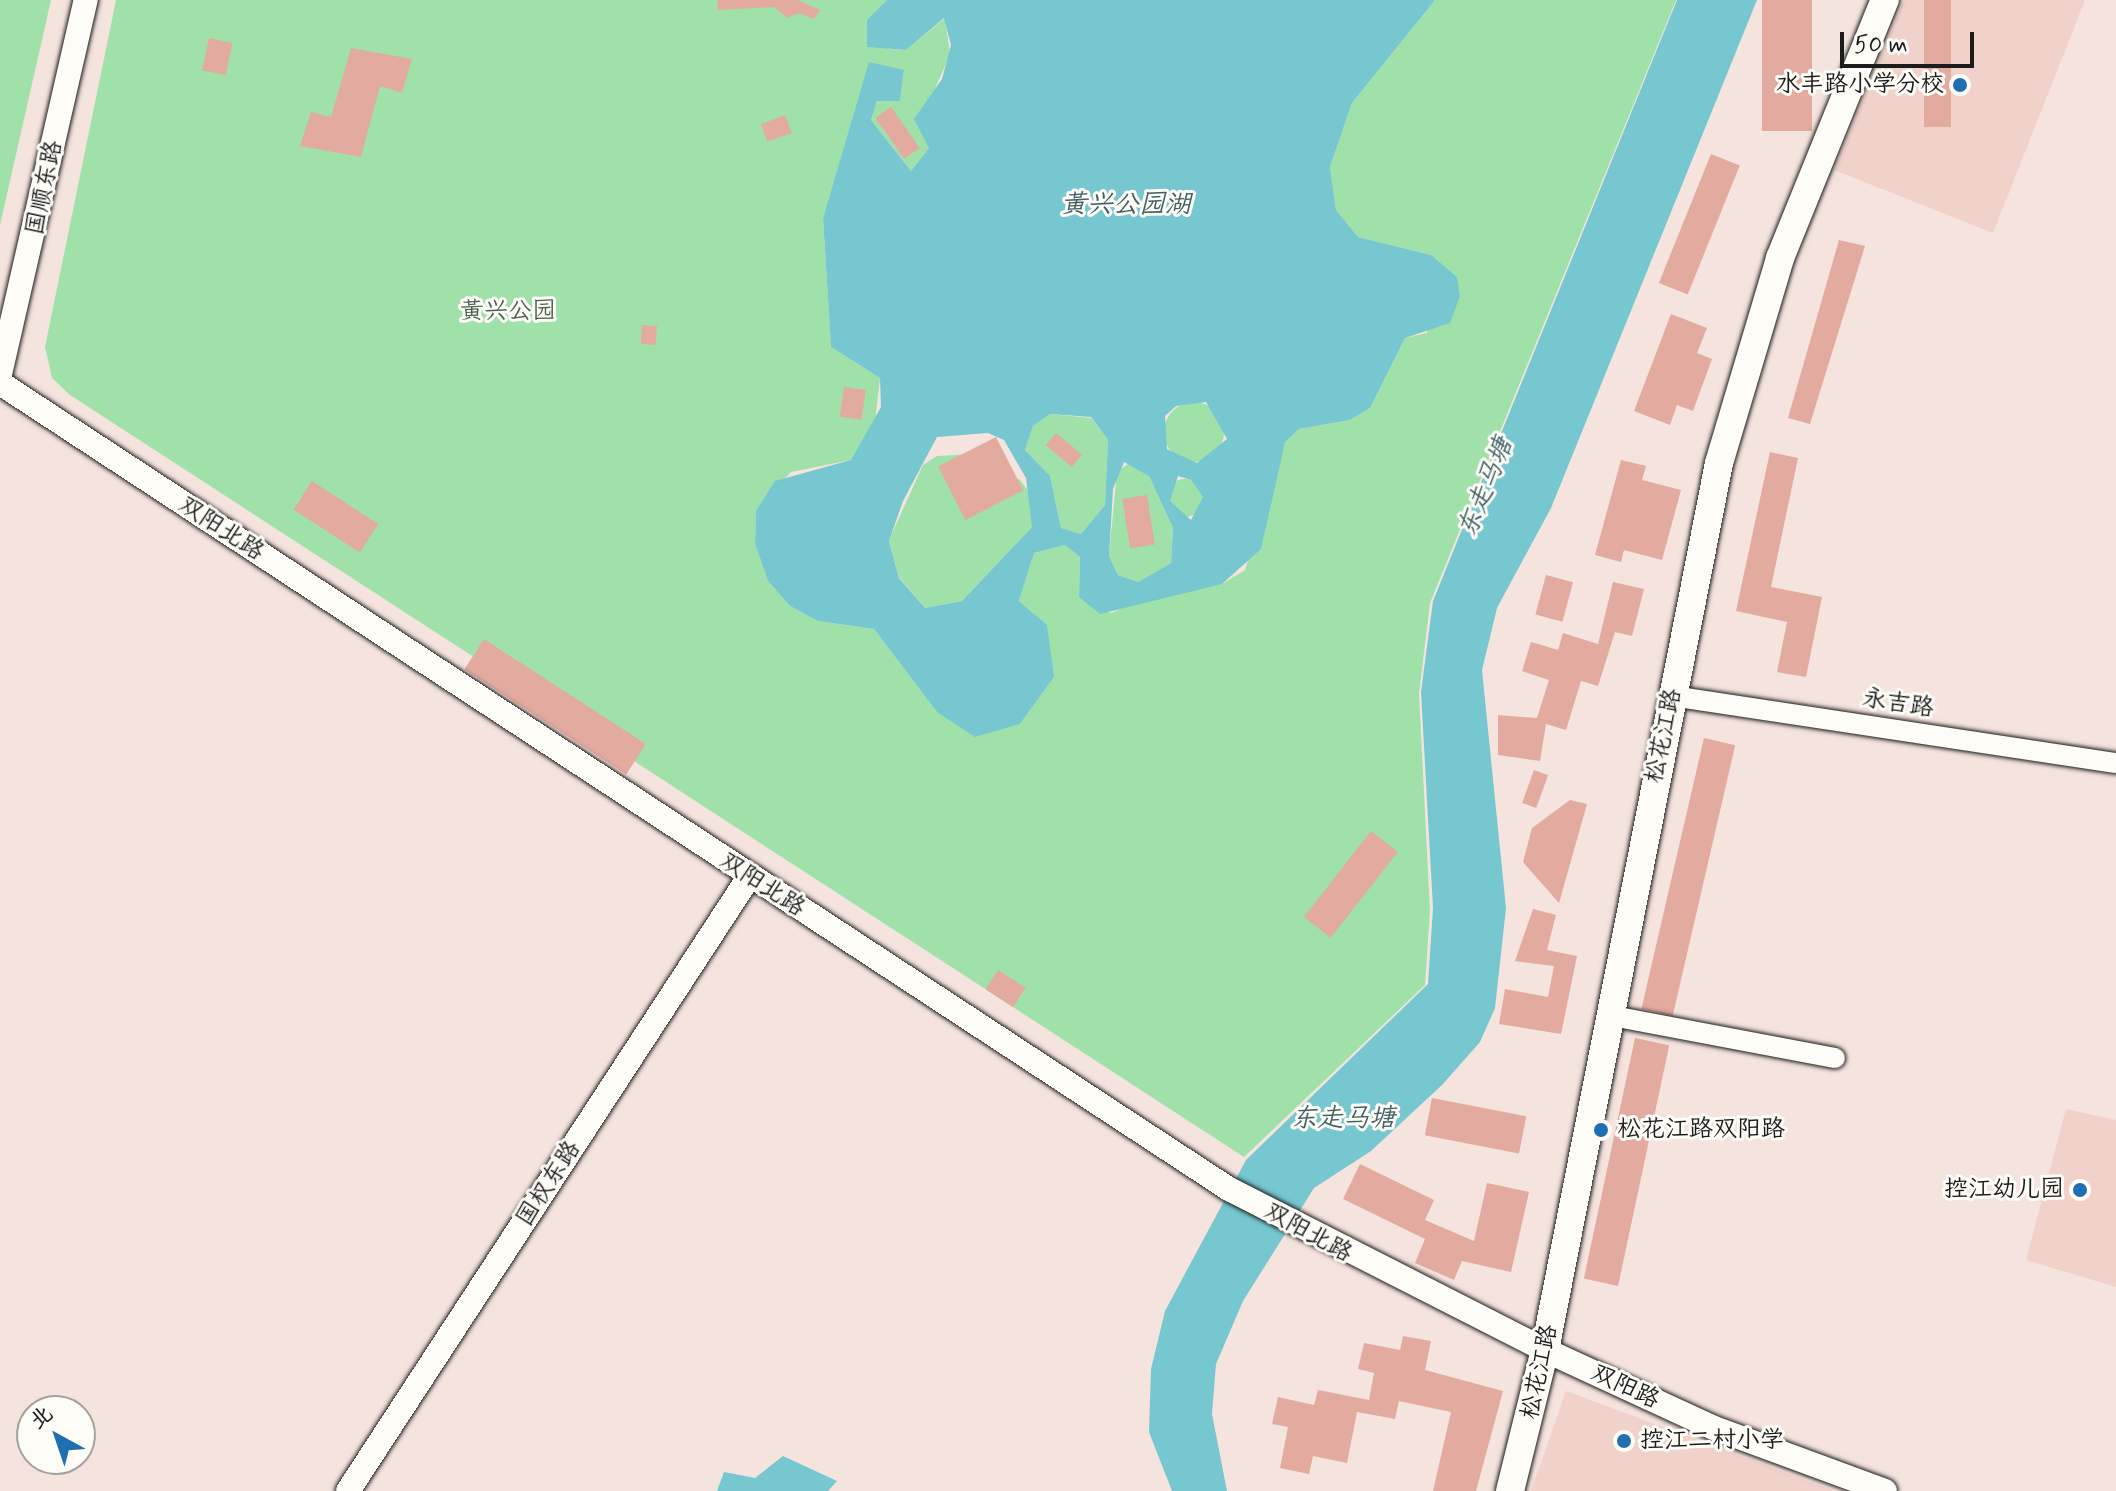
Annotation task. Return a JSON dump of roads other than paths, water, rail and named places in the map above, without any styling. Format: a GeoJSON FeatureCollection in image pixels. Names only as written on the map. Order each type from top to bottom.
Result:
{"type":"FeatureCollection","features":[{"type":"Feature","properties":{"kind":"main road","name":"松花江路"},"geometry":{"type":"LineString","coordinates":[[1510,1491],[1545,1350],[1607,1015],[1672,696],[1750,344],[1885,0]]}},
{"type":"Feature","properties":{"kind":"street","name":"国顺东路"},"geometry":{"type":"LineString","coordinates":[[0,374],[86,0]]}},
{"type":"Feature","properties":{"kind":"street","name":"双阳北路"},"geometry":{"type":"LineString","coordinates":[[0,383],[1229,1189],[1291,1225],[1545,1350]]}},
{"type":"Feature","properties":{"kind":"street","name":"永吉路"},"geometry":{"type":"LineString","coordinates":[[1672,696],[2116,763]]}},
{"type":"Feature","properties":{"kind":"street","name":"国权东路"},"geometry":{"type":"LineString","coordinates":[[348,1491],[749,877]]}},
{"type":"Feature","properties":{"kind":"street"},"geometry":{"type":"LineString","coordinates":[[1607,1015],[1835,1058]]}},
{"type":"Feature","properties":{"kind":"street","name":"双阳路"},"geometry":{"type":"LineString","coordinates":[[1545,1350],[1714,1428],[1885,1491]]}},
{"type":"Feature","properties":{"kind":"water","name":"黄兴公园湖"},"geometry":{"type":"Polygon","coordinates":[[[887,0],[1435,0],[1352,103],[1330,167],[1336,210],[1358,237],[1431,255],[1457,277],[1460,296],[1450,323],[1405,338],[1370,408],[1350,420],[1299,429],[1285,442],[1261,549],[1222,584],[1100,614],[1079,597],[1080,557],[1065,545],[1034,553],[1019,601],[1047,625],[1054,677],[1020,724],[975,737],[937,712],[874,629],[818,621],[790,606],[768,581],[755,544],[756,511],[775,481],[851,460],[881,407],[880,378],[831,347],[823,218],[869,62],[904,70],[900,101],[877,101],[871,120],[911,171],[929,148],[914,119],[942,79],[951,45],[944,18],[906,50],[867,47],[867,20],[887,0]],[[1206,402],[1176,406],[1165,416],[1167,449],[1197,463],[1227,439],[1206,402]],[[1050,414],[1033,426],[1025,450],[1050,476],[1061,528],[1081,534],[1105,505],[1108,440],[1091,417],[1050,414]],[[988,433],[937,437],[903,501],[889,541],[899,578],[925,608],[962,601],[1032,527],[1026,478],[1004,440],[988,433]],[[1124,462],[1113,489],[1109,556],[1118,575],[1138,582],[1171,563],[1173,528],[1149,476],[1124,462]],[[1178,476],[1170,501],[1191,520],[1203,497],[1191,480],[1178,476]]]}},
{"type":"Feature","properties":{"kind":"water","name":"东走马塘"},"geometry":{"type":"Polygon","coordinates":[[[1677,0],[1757,0],[1551,508],[1497,608],[1482,670],[1506,908],[1495,1008],[1480,1042],[1442,1085],[1371,1151],[1314,1188],[1243,1301],[1216,1364],[1212,1414],[1227,1491],[1172,1491],[1149,1432],[1151,1369],[1165,1311],[1246,1160],[1428,984],[1433,908],[1421,692],[1433,601],[1677,0]]]}},
{"type":"Feature","properties":{"kind":"water"},"geometry":{"type":"Polygon","coordinates":[[[783,1456],[837,1481],[828,1491],[717,1491],[724,1472],[755,1478],[783,1456]]]}},
{"type":"Feature","properties":{"kind":"place","name":"水丰路小学分校"},"geometry":{"type":"Point","coordinates":[1960,85]}},
{"type":"Feature","properties":{"kind":"place","name":"松花江路双阳路"},"geometry":{"type":"Point","coordinates":[1601,1130]}},
{"type":"Feature","properties":{"kind":"place","name":"控江幼儿园"},"geometry":{"type":"Point","coordinates":[2080,1190]}},
{"type":"Feature","properties":{"kind":"place","name":"控江二村小学"},"geometry":{"type":"Point","coordinates":[1624,1441]}},
{"type":"Feature","properties":{"kind":"park label","name":"黄兴公园"},"geometry":{"type":"Point","coordinates":[508,312]}}]}
